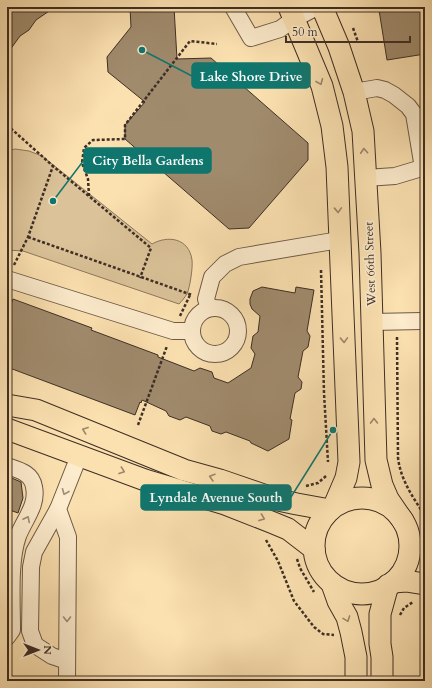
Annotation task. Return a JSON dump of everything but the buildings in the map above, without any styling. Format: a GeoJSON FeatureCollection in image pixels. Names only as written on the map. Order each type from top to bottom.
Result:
{"type":"FeatureCollection","features":[{"type":"Feature","properties":{"kind":"main road","name":"West 66th Street"},"geometry":{"type":"LineString","coordinates":[[322,7],[339,46],[354,92],[363,131],[372,322],[376,460],[382,485],[388,499],[405,528]]}},
{"type":"Feature","properties":{"kind":"main road"},"geometry":{"type":"LineString","coordinates":[[292,13],[322,86],[332,126],[337,167],[349,462],[346,478],[332,508]]}},
{"type":"Feature","properties":{"kind":"main road"},"geometry":{"type":"LineString","coordinates":[[7,405],[36,410],[184,470],[220,480],[278,500],[332,508]]}},
{"type":"Feature","properties":{"kind":"main road"},"geometry":{"type":"LineString","coordinates":[[7,429],[145,480],[225,504],[288,529],[305,553],[317,562],[323,574],[324,589],[338,601],[347,618],[356,657],[356,681]]}},
{"type":"Feature","properties":{"kind":"main road"},"geometry":{"type":"LineString","coordinates":[[79,456],[91,451],[99,450],[160,460]]}},
{"type":"Feature","properties":{"kind":"main road"},"geometry":{"type":"LineString","coordinates":[[305,553],[324,516],[332,508],[348,500],[364,498],[379,501],[392,509],[425,555]]}},
{"type":"Feature","properties":{"kind":"main road"},"geometry":{"type":"LineString","coordinates":[[382,681],[380,614],[390,584],[402,572],[407,560],[409,548],[405,528]]}},
{"type":"Feature","properties":{"kind":"main road"},"geometry":{"type":"LineString","coordinates":[[324,589],[341,589],[360,594],[370,593],[390,584],[406,581],[421,592]]}},
{"type":"Feature","properties":{"kind":"street"},"geometry":{"type":"LineString","coordinates":[[233,7],[251,38],[280,29],[292,13],[317,7]]}},
{"type":"Feature","properties":{"kind":"street"},"geometry":{"type":"LineString","coordinates":[[354,92],[377,88],[385,90],[394,94],[408,106],[414,114],[424,168],[395,176],[366,178]]}},
{"type":"Feature","properties":{"kind":"street"},"geometry":{"type":"LineString","coordinates":[[207,304],[216,308],[224,309],[230,313],[238,326],[236,341],[232,348],[225,352],[210,354],[202,351],[193,339],[191,331],[196,317],[202,312],[207,304],[212,277],[225,264],[239,257],[339,240]]}},
{"type":"Feature","properties":{"kind":"street"},"geometry":{"type":"LineString","coordinates":[[9,275],[173,331],[191,331]]}},
{"type":"Feature","properties":{"kind":"street"},"geometry":{"type":"LineString","coordinates":[[372,322],[422,321]]}},
{"type":"Feature","properties":{"kind":"street"},"geometry":{"type":"LineString","coordinates":[[67,661],[52,656],[35,645],[30,631],[31,567],[34,552],[58,509],[79,456]]}},
{"type":"Feature","properties":{"kind":"street"},"geometry":{"type":"LineString","coordinates":[[7,466],[24,472],[31,479],[34,487],[34,497],[32,508],[19,534],[13,555],[12,630],[7,637]]}},
{"type":"Feature","properties":{"kind":"street"},"geometry":{"type":"LineString","coordinates":[[58,509],[68,537],[67,681]]}},
{"type":"Feature","properties":{"kind":"path"},"geometry":{"type":"LineString","coordinates":[[89,196],[88,179],[82,163],[84,148],[93,140],[125,139],[125,125],[190,42],[217,44]]}},
{"type":"Feature","properties":{"kind":"path"},"geometry":{"type":"LineString","coordinates":[[7,125],[53,166],[151,248],[140,278]]}},
{"type":"Feature","properties":{"kind":"path"},"geometry":{"type":"LineString","coordinates":[[9,275],[28,237],[53,166]]}},
{"type":"Feature","properties":{"kind":"path"},"geometry":{"type":"LineString","coordinates":[[28,237],[140,278],[190,294],[207,304]]}},
{"type":"Feature","properties":{"kind":"path"},"geometry":{"type":"LineString","coordinates":[[138,425],[173,331],[190,294]]}},
{"type":"Feature","properties":{"kind":"path"},"geometry":{"type":"LineString","coordinates":[[394,459],[398,458],[400,471],[408,488],[425,516]]}},
{"type":"Feature","properties":{"kind":"path"},"geometry":{"type":"LineString","coordinates":[[304,486],[318,483],[326,476],[328,462],[333,462]]}},
{"type":"Feature","properties":{"kind":"path"},"geometry":{"type":"LineString","coordinates":[[271,540],[264,538],[278,561],[294,601],[314,627],[324,634],[335,635],[333,629]]}},
{"type":"Feature","properties":{"kind":"path"},"geometry":{"type":"LineString","coordinates":[[305,553],[300,568],[324,589]]}},
{"type":"Feature","properties":{"kind":"path"},"geometry":{"type":"LineString","coordinates":[[399,618],[404,608],[413,602],[421,592]]}},
{"type":"Feature","properties":{"kind":"shaded area"},"geometry":{"type":"Polygon","coordinates":[[[15,149],[29,151],[42,156],[152,244],[158,241],[171,239],[177,240],[187,247],[192,260],[192,272],[187,294],[180,303],[179,304],[23,251],[7,250],[7,151],[15,149]]]}},
{"type":"Feature","properties":{"kind":"place","name":"Lake Shore Drive"},"geometry":{"type":"Point","coordinates":[142,50]}},
{"type":"Feature","properties":{"kind":"place","name":"City Bella Gardens"},"geometry":{"type":"Point","coordinates":[53,201]}},
{"type":"Feature","properties":{"kind":"place","name":"Lyndale Avenue South"},"geometry":{"type":"Point","coordinates":[333,430]}}]}
